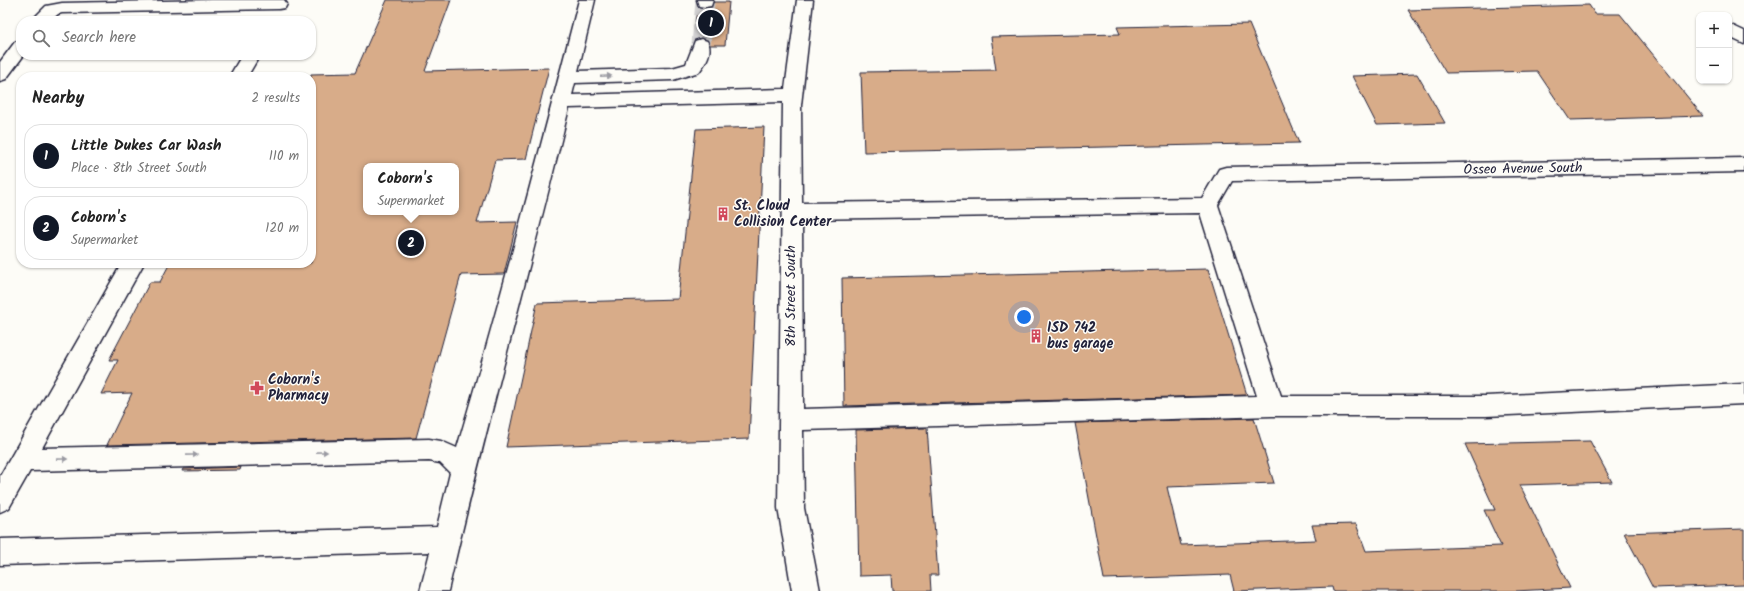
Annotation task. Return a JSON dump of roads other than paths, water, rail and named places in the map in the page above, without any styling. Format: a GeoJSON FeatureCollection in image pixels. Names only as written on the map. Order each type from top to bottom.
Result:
{"type":"FeatureCollection","features":[{"type":"Feature","properties":{"kind":"street"},"geometry":{"type":"LineString","coordinates":[[434,591],[446,539],[493,366],[587,0]]}},
{"type":"Feature","properties":{"kind":"street","name":"8th Street South"},"geometry":{"type":"LineString","coordinates":[[805,0],[792,95],[791,508],[793,526],[806,591]]}},
{"type":"Feature","properties":{"kind":"street"},"geometry":{"type":"LineString","coordinates":[[45,16],[52,10],[62,8],[280,2],[273,16]]}},
{"type":"Feature","properties":{"kind":"street"},"geometry":{"type":"LineString","coordinates":[[1732,32],[1744,38]]}},
{"type":"Feature","properties":{"kind":"street"},"geometry":{"type":"LineString","coordinates":[[568,77],[673,74],[682,72],[693,68],[700,54],[701,45]]}},
{"type":"Feature","properties":{"kind":"street"},"geometry":{"type":"LineString","coordinates":[[0,75],[16,53]]}},
{"type":"Feature","properties":{"kind":"street"},"geometry":{"type":"LineString","coordinates":[[241,72],[247,60]]}},
{"type":"Feature","properties":{"kind":"street"},"geometry":{"type":"LineString","coordinates":[[561,102],[792,95]]}},
{"type":"Feature","properties":{"kind":"street","name":"Osseo Avenue South"},"geometry":{"type":"LineString","coordinates":[[1208,205],[1226,174],[1744,165]]}},
{"type":"Feature","properties":{"kind":"street"},"geometry":{"type":"LineString","coordinates":[[791,211],[1208,205],[1272,406]]}},
{"type":"Feature","properties":{"kind":"street"},"geometry":{"type":"LineString","coordinates":[[0,500],[130,268]]}},
{"type":"Feature","properties":{"kind":"street"},"geometry":{"type":"LineString","coordinates":[[791,420],[1272,406],[1486,406],[1618,398],[1744,394]]}},
{"type":"Feature","properties":{"kind":"street"},"geometry":{"type":"LineString","coordinates":[[23,460],[429,450],[445,452],[453,458],[464,471]]}},
{"type":"Feature","properties":{"kind":"street"},"geometry":{"type":"LineString","coordinates":[[0,552],[446,539]]}},
{"type":"Feature","properties":{"kind":"tunnel"},"geometry":{"type":"LineString","coordinates":[[701,45],[705,2]]}},
{"type":"Feature","properties":{"kind":"place","name":"Little Dukes Car Wash"},"geometry":{"type":"Point","coordinates":[711,23]}},
{"type":"Feature","properties":{"kind":"place","name":"St. Cloud Collision Center"},"geometry":{"type":"Point","coordinates":[723,214]}},
{"type":"Feature","properties":{"kind":"place","name":"Coborn's"},"geometry":{"type":"Point","coordinates":[411,243]}},
{"type":"Feature","properties":{"kind":"place","name":"ISD 742 bus garage"},"geometry":{"type":"Point","coordinates":[1036,336]}},
{"type":"Feature","properties":{"kind":"place","name":"Coborn's Pharmacy"},"geometry":{"type":"Point","coordinates":[257,388]}}]}
